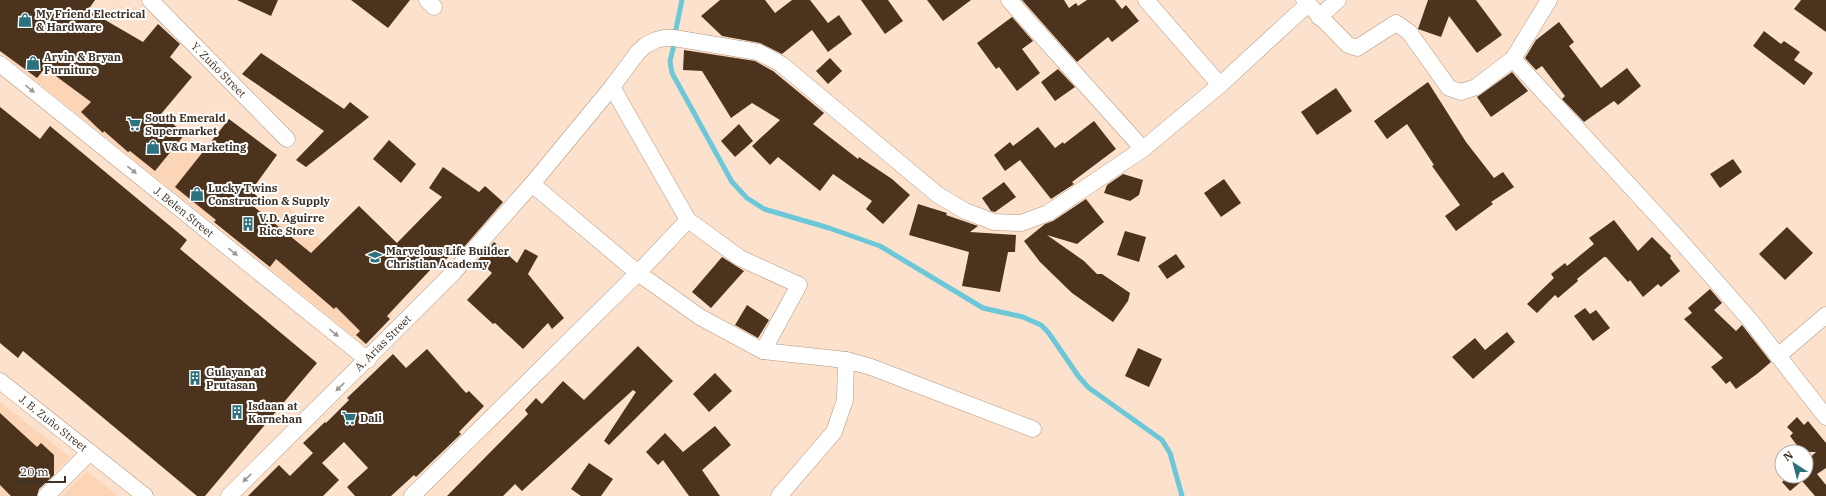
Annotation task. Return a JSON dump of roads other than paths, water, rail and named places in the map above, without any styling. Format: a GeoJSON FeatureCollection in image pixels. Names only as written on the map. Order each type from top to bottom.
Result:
{"type":"FeatureCollection","features":[{"type":"Feature","properties":{"kind":"street","name":"Y. Zuño Street"},"geometry":{"type":"LineString","coordinates":[[150,0],[287,139]]}},
{"type":"Feature","properties":{"kind":"street"},"geometry":{"type":"LineString","coordinates":[[1009,0],[1143,149]]}},
{"type":"Feature","properties":{"kind":"street"},"geometry":{"type":"LineString","coordinates":[[1146,0],[1220,85]]}},
{"type":"Feature","properties":{"kind":"street"},"geometry":{"type":"LineString","coordinates":[[1319,17],[1338,0]]}},
{"type":"Feature","properties":{"kind":"street"},"geometry":{"type":"LineString","coordinates":[[1306,2],[1348,45],[1357,48],[1396,23],[1409,32],[1448,88],[1461,92],[1476,87],[1513,58],[1549,0]]}},
{"type":"Feature","properties":{"kind":"street","name":"A. Arias Street"},"geometry":{"type":"LineString","coordinates":[[229,496],[368,360],[454,272],[532,184],[612,87],[638,52],[646,45],[664,38],[674,38],[758,52],[781,64],[938,195],[965,211],[994,222],[1022,223],[1048,213],[1143,149],[1220,85],[1306,2]]}},
{"type":"Feature","properties":{"kind":"street"},"geometry":{"type":"LineString","coordinates":[[1513,58],[1676,236],[1750,320],[1826,416]]}},
{"type":"Feature","properties":{"kind":"street","name":"J. Belen Street"},"geometry":{"type":"LineString","coordinates":[[0,64],[368,360]]}},
{"type":"Feature","properties":{"kind":"street"},"geometry":{"type":"LineString","coordinates":[[612,87],[688,220],[740,258],[799,285],[763,351]]}},
{"type":"Feature","properties":{"kind":"street"},"geometry":{"type":"LineString","coordinates":[[532,184],[638,273],[700,318],[763,351],[846,360],[886,372],[1033,429]]}},
{"type":"Feature","properties":{"kind":"street"},"geometry":{"type":"LineString","coordinates":[[412,496],[638,273],[688,220]]}},
{"type":"Feature","properties":{"kind":"street"},"geometry":{"type":"LineString","coordinates":[[1778,356],[1826,314]]}},
{"type":"Feature","properties":{"kind":"street"},"geometry":{"type":"LineString","coordinates":[[779,496],[834,432],[845,400],[846,360]]}},
{"type":"Feature","properties":{"kind":"street","name":"J. B. Zuño Street"},"geometry":{"type":"LineString","coordinates":[[1,385],[90,452],[144,496]]}},
{"type":"Feature","properties":{"kind":"street"},"geometry":{"type":"LineString","coordinates":[[46,496],[90,452]]}},
{"type":"Feature","properties":{"kind":"waterway"},"geometry":{"type":"LineString","coordinates":[[676,29],[682,0]]}},
{"type":"Feature","properties":{"kind":"waterway"},"geometry":{"type":"LineString","coordinates":[[674,45],[670,61],[672,73],[732,182],[747,198],[764,209],[829,228],[880,246],[983,308],[1023,317],[1041,325],[1048,332],[1079,377],[1089,388],[1162,440],[1170,453],[1182,496]]}},
{"type":"Feature","properties":{"kind":"place","name":"My Friend Electrical & Hardware"},"geometry":{"type":"Point","coordinates":[25,20]}},
{"type":"Feature","properties":{"kind":"place","name":"Arvin & Bryan Furniture"},"geometry":{"type":"Point","coordinates":[33,63]}},
{"type":"Feature","properties":{"kind":"place","name":"South Emerald Supermarket"},"geometry":{"type":"Point","coordinates":[134,124]}},
{"type":"Feature","properties":{"kind":"place","name":"V&G Marketing"},"geometry":{"type":"Point","coordinates":[153,147]}},
{"type":"Feature","properties":{"kind":"place","name":"Lucky Twins Construction & Supply"},"geometry":{"type":"Point","coordinates":[197,194]}},
{"type":"Feature","properties":{"kind":"place","name":"V.D. Aguirre Rice Store"},"geometry":{"type":"Point","coordinates":[248,224]}},
{"type":"Feature","properties":{"kind":"place","name":"Marvelous Life Builder Christian Academy"},"geometry":{"type":"Point","coordinates":[375,257]}},
{"type":"Feature","properties":{"kind":"place","name":"Gulayan at Prutasan"},"geometry":{"type":"Point","coordinates":[195,378]}},
{"type":"Feature","properties":{"kind":"place","name":"Isdaan at Karnehan"},"geometry":{"type":"Point","coordinates":[237,412]}},
{"type":"Feature","properties":{"kind":"place","name":"Dali"},"geometry":{"type":"Point","coordinates":[349,418]}}]}
